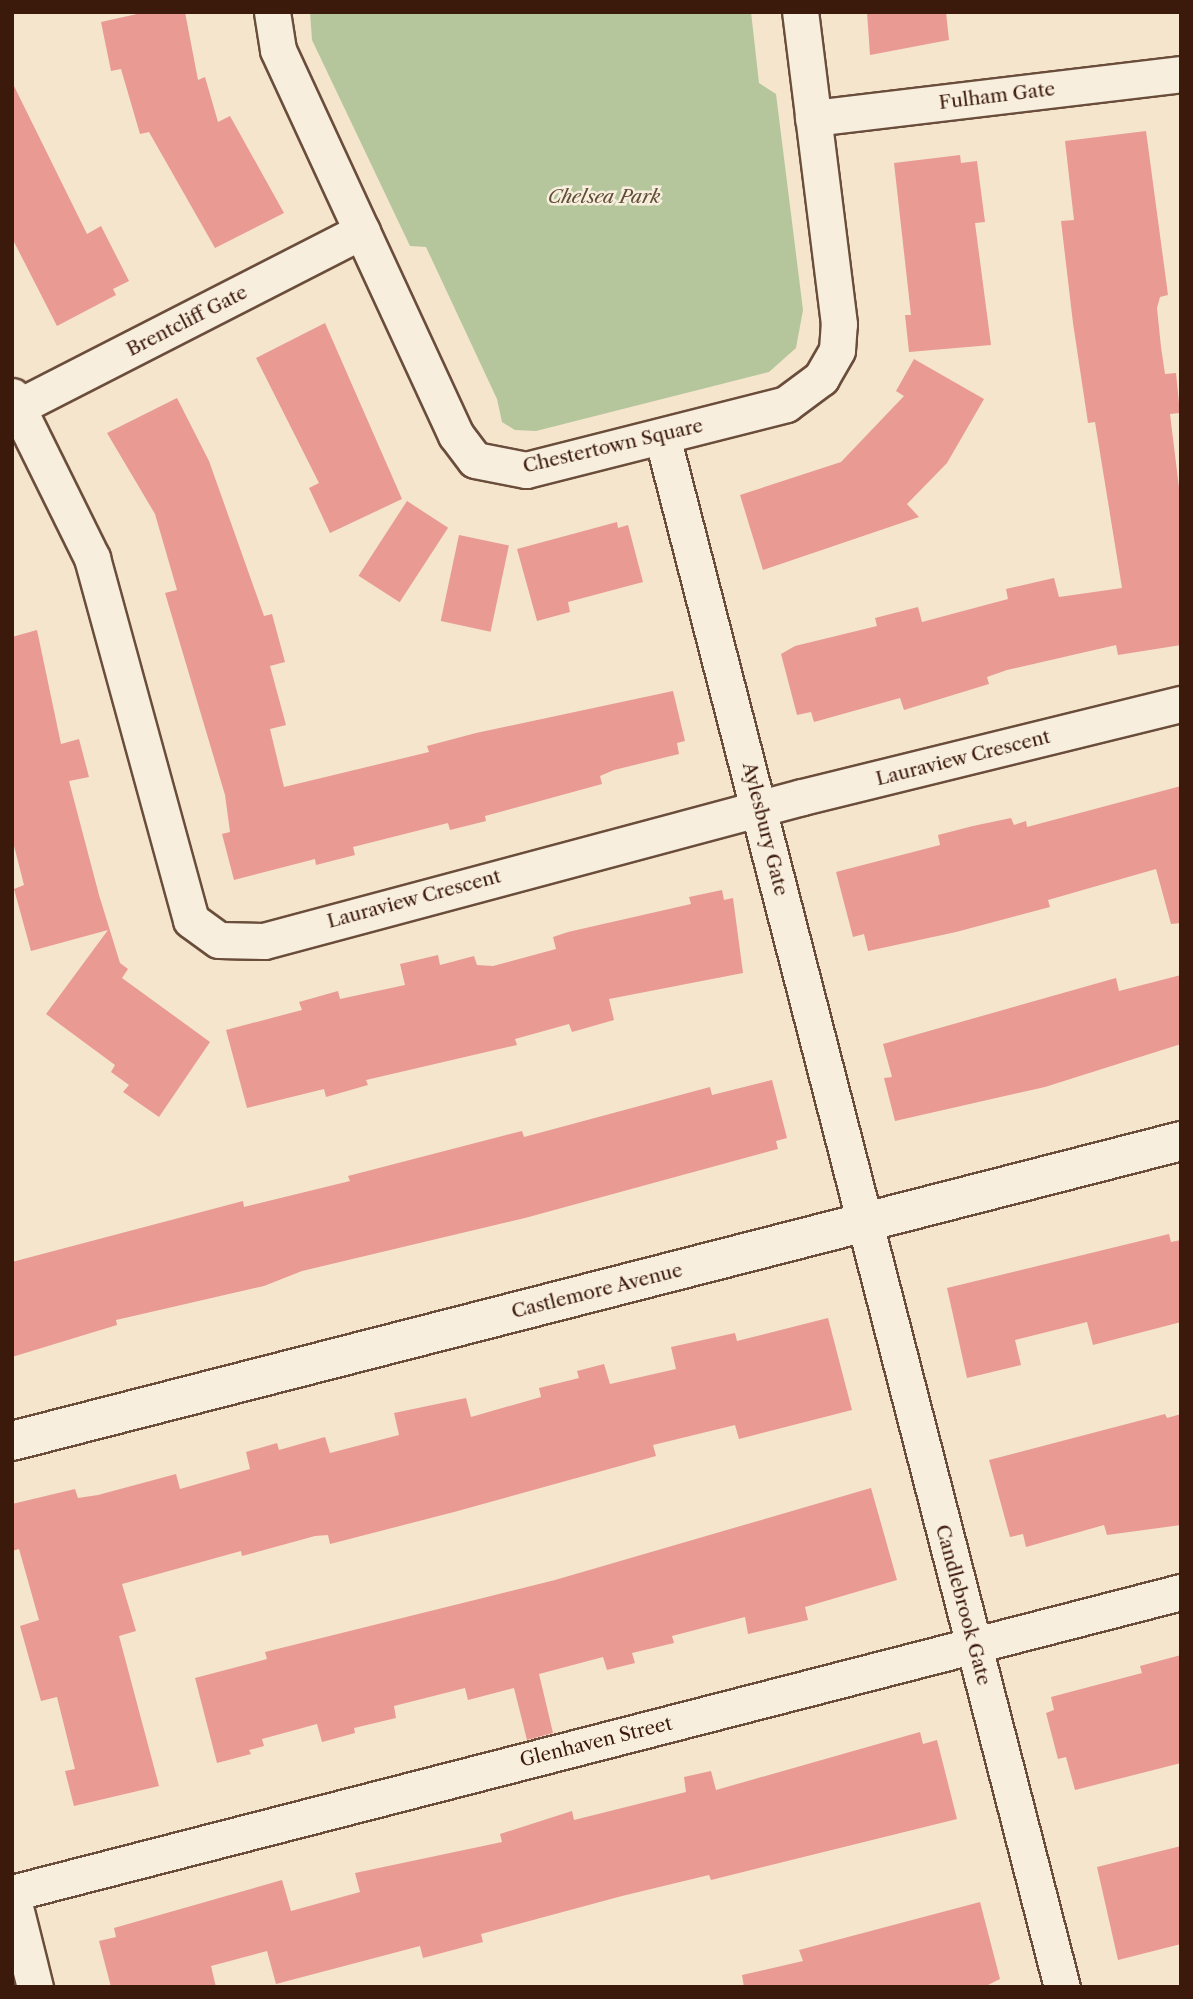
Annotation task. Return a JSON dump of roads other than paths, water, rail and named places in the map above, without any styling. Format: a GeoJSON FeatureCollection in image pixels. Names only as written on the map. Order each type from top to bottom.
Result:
{"type":"FeatureCollection","features":[{"type":"Feature","properties":{"kind":"street","name":"Chestertown Square"},"geometry":{"type":"LineString","coordinates":[[272,12],[278,50],[456,435],[475,460],[526,470],[786,404],[821,379],[836,350],[839,324],[800,12]]}},
{"type":"Feature","properties":{"kind":"street","name":"Fulham Gate"},"geometry":{"type":"LineString","coordinates":[[813,118],[1181,74]]}},
{"type":"Feature","properties":{"kind":"street","name":"Brentcliff Gate"},"geometry":{"type":"LineString","coordinates":[[14,404],[362,231]]}},
{"type":"Feature","properties":{"kind":"street","name":"Lauraview Crescent"},"geometry":{"type":"LineString","coordinates":[[14,404],[92,558],[191,920],[204,933],[237,943],[264,941],[760,808],[1181,704]]}},
{"type":"Feature","properties":{"kind":"street","name":"Aylesbury Gate"},"geometry":{"type":"LineString","coordinates":[[662,436],[760,808],[863,1223]]}},
{"type":"Feature","properties":{"kind":"street","name":"Castlemore Avenue"},"geometry":{"type":"LineString","coordinates":[[12,1441],[1181,1141]]}},
{"type":"Feature","properties":{"kind":"street","name":"Candlebrook Gate"},"geometry":{"type":"LineString","coordinates":[[863,1223],[1062,1987]]}},
{"type":"Feature","properties":{"kind":"street","name":"Glenhaven Street"},"geometry":{"type":"LineString","coordinates":[[12,1894],[1181,1592]]}},
{"type":"Feature","properties":{"kind":"street"},"geometry":{"type":"LineString","coordinates":[[12,1894],[35,1987]]}},
{"type":"Feature","properties":{"kind":"park label","name":"Chelsea Park"},"geometry":{"type":"Point","coordinates":[604,197]}}]}
